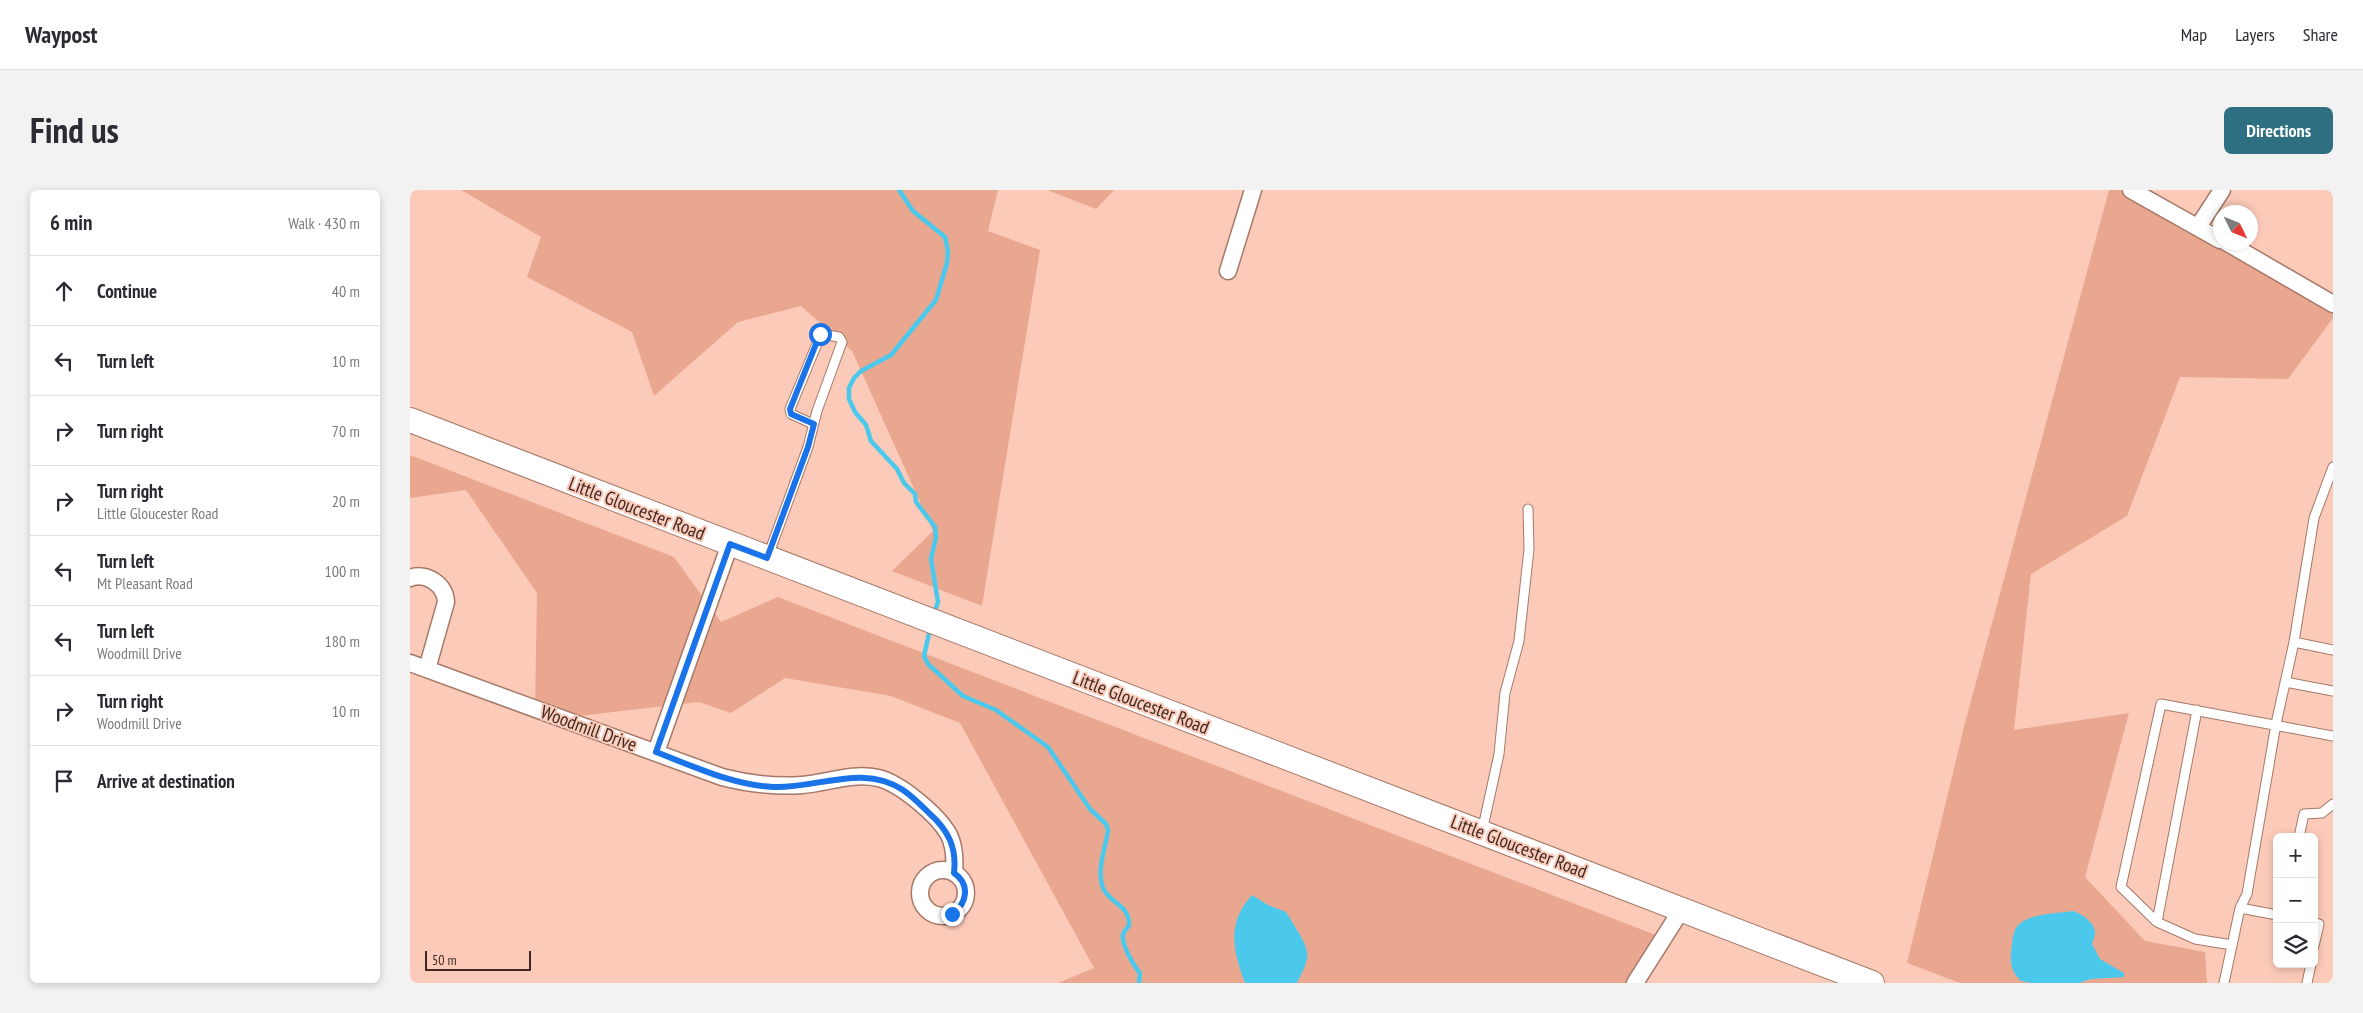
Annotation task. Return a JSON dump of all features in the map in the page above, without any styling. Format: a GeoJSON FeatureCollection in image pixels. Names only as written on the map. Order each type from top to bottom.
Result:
{"type":"FeatureCollection","features":[{"type":"Feature","properties":{"kind":"street"},"geometry":{"type":"LineString","coordinates":[[1228,271],[1253,190]]}},
{"type":"Feature","properties":{"kind":"street"},"geometry":{"type":"LineString","coordinates":[[2131,190],[2213,236]]}},
{"type":"Feature","properties":{"kind":"street"},"geometry":{"type":"LineString","coordinates":[[2198,227],[2222,190]]}},
{"type":"Feature","properties":{"kind":"street"},"geometry":{"type":"LineString","coordinates":[[2240,250],[2333,304]]}},
{"type":"Feature","properties":{"kind":"street","name":"Little Gloucester Road"},"geometry":{"type":"LineString","coordinates":[[410,420],[1872,983]]}},
{"type":"Feature","properties":{"kind":"street"},"geometry":{"type":"LineString","coordinates":[[656,752],[730,544]]}},
{"type":"Feature","properties":{"kind":"street"},"geometry":{"type":"LineString","coordinates":[[410,578],[420,574],[428,577],[436,582],[446,594],[446,602],[427,669]]}},
{"type":"Feature","properties":{"kind":"street","name":"Woodmill Drive"},"geometry":{"type":"LineString","coordinates":[[410,663],[722,777],[773,787],[804,785],[846,777],[878,778],[903,789],[935,818],[948,834],[954,854],[954,873]]}},
{"type":"Feature","properties":{"kind":"street"},"geometry":{"type":"LineString","coordinates":[[1635,983],[1682,909]]}},
{"type":"Feature","properties":{"kind":"lane"},"geometry":{"type":"LineString","coordinates":[[767,558],[808,447],[842,342],[839,337],[820,334],[790,409],[791,414],[814,424]]}},
{"type":"Feature","properties":{"kind":"lane"},"geometry":{"type":"LineString","coordinates":[[2224,983],[2240,908],[2247,894],[2276,724],[2294,642],[2314,518],[2333,467]]}},
{"type":"Feature","properties":{"kind":"lane"},"geometry":{"type":"LineString","coordinates":[[1482,832],[1499,754],[1504,693],[1519,641],[1528,549],[1528,509]]}},
{"type":"Feature","properties":{"kind":"lane"},"geometry":{"type":"LineString","coordinates":[[2294,642],[2333,650]]}},
{"type":"Feature","properties":{"kind":"lane"},"geometry":{"type":"LineString","coordinates":[[2285,682],[2333,691]]}},
{"type":"Feature","properties":{"kind":"lane"},"geometry":{"type":"LineString","coordinates":[[2232,945],[2195,939],[2158,922],[2121,887],[2161,704],[2333,736]]}},
{"type":"Feature","properties":{"kind":"lane"},"geometry":{"type":"LineString","coordinates":[[2158,922],[2197,710]]}},
{"type":"Feature","properties":{"kind":"lane"},"geometry":{"type":"LineString","coordinates":[[2300,833],[2304,814],[2322,813],[2333,804]]}},
{"type":"Feature","properties":{"kind":"lane"},"geometry":{"type":"LineString","coordinates":[[2240,908],[2273,914]]}},
{"type":"Feature","properties":{"kind":"lane"},"geometry":{"type":"LineString","coordinates":[[2307,983],[2310,968]]}},
{"type":"Feature","properties":{"kind":"shaded area"},"geometry":{"type":"Polygon","coordinates":[[[461,190],[998,190],[988,231],[1040,250],[982,606],[892,571],[933,531],[852,351],[801,306],[738,322],[654,396],[632,332],[527,277],[541,237],[461,190]]]}},
{"type":"Feature","properties":{"kind":"shaded area"},"geometry":{"type":"Polygon","coordinates":[[[1047,190],[1114,190],[1096,209],[1047,190]]]}},
{"type":"Feature","properties":{"kind":"shaded area"},"geometry":{"type":"Polygon","coordinates":[[[2109,190],[2138,190],[2213,233],[2213,250],[2242,250],[2333,303],[2333,318],[2288,379],[2180,377],[2127,516],[2031,574],[2014,730],[2129,713],[2085,877],[2145,941],[2205,952],[2207,983],[1960,983],[1907,963],[1965,723],[2109,190]]]}},
{"type":"Feature","properties":{"kind":"shaded area"},"geometry":{"type":"Polygon","coordinates":[[[410,455],[674,557],[721,622],[778,597],[1661,937],[1635,983],[1058,983],[1094,968],[960,723],[891,696],[785,678],[731,713],[699,702],[562,718],[535,710],[537,593],[466,490],[410,498],[410,455]]]}},
{"type":"Feature","properties":{"kind":"water"},"geometry":{"type":"Polygon","coordinates":[[[1252,895],[1268,905],[1286,912],[1301,938],[1306,948],[1307,960],[1297,983],[1245,983],[1237,959],[1234,938],[1238,916],[1252,895]]]}},
{"type":"Feature","properties":{"kind":"water"},"geometry":{"type":"Polygon","coordinates":[[[2072,911],[2083,916],[2093,925],[2095,932],[2092,944],[2100,959],[2124,973],[2124,977],[2091,979],[2079,983],[2031,983],[2021,981],[2012,968],[2011,961],[2013,935],[2019,924],[2032,917],[2072,911]]]}},
{"type":"Feature","properties":{"kind":"waterway"},"geometry":{"type":"LineString","coordinates":[[899,190],[913,211],[945,237],[948,251],[947,263],[936,300],[891,355],[861,371],[854,378],[849,388],[849,399],[855,412],[866,425],[871,441],[897,469],[904,483],[915,494],[916,502],[935,527],[936,537],[931,559],[938,602],[934,614]]}},
{"type":"Feature","properties":{"kind":"waterway"},"geometry":{"type":"LineString","coordinates":[[930,629],[924,656],[928,664],[963,696],[996,710],[1048,747],[1090,809],[1106,824],[1108,830],[1101,866],[1101,881],[1106,893],[1123,908],[1128,918],[1129,925],[1124,932],[1123,939],[1128,955],[1140,973],[1139,983]]}},
{"type":"Feature","properties":{"kind":"route"},"geometry":{"type":"LineString","coordinates":[[820,334],[790,409],[791,414],[814,424],[808,447],[767,558],[730,544],[656,752],[722,777],[773,787],[804,785],[846,777],[878,778],[903,789],[935,818],[948,834],[952,844],[955,862],[954,873],[961,879],[966,893],[963,903],[952,914]]}}]}
